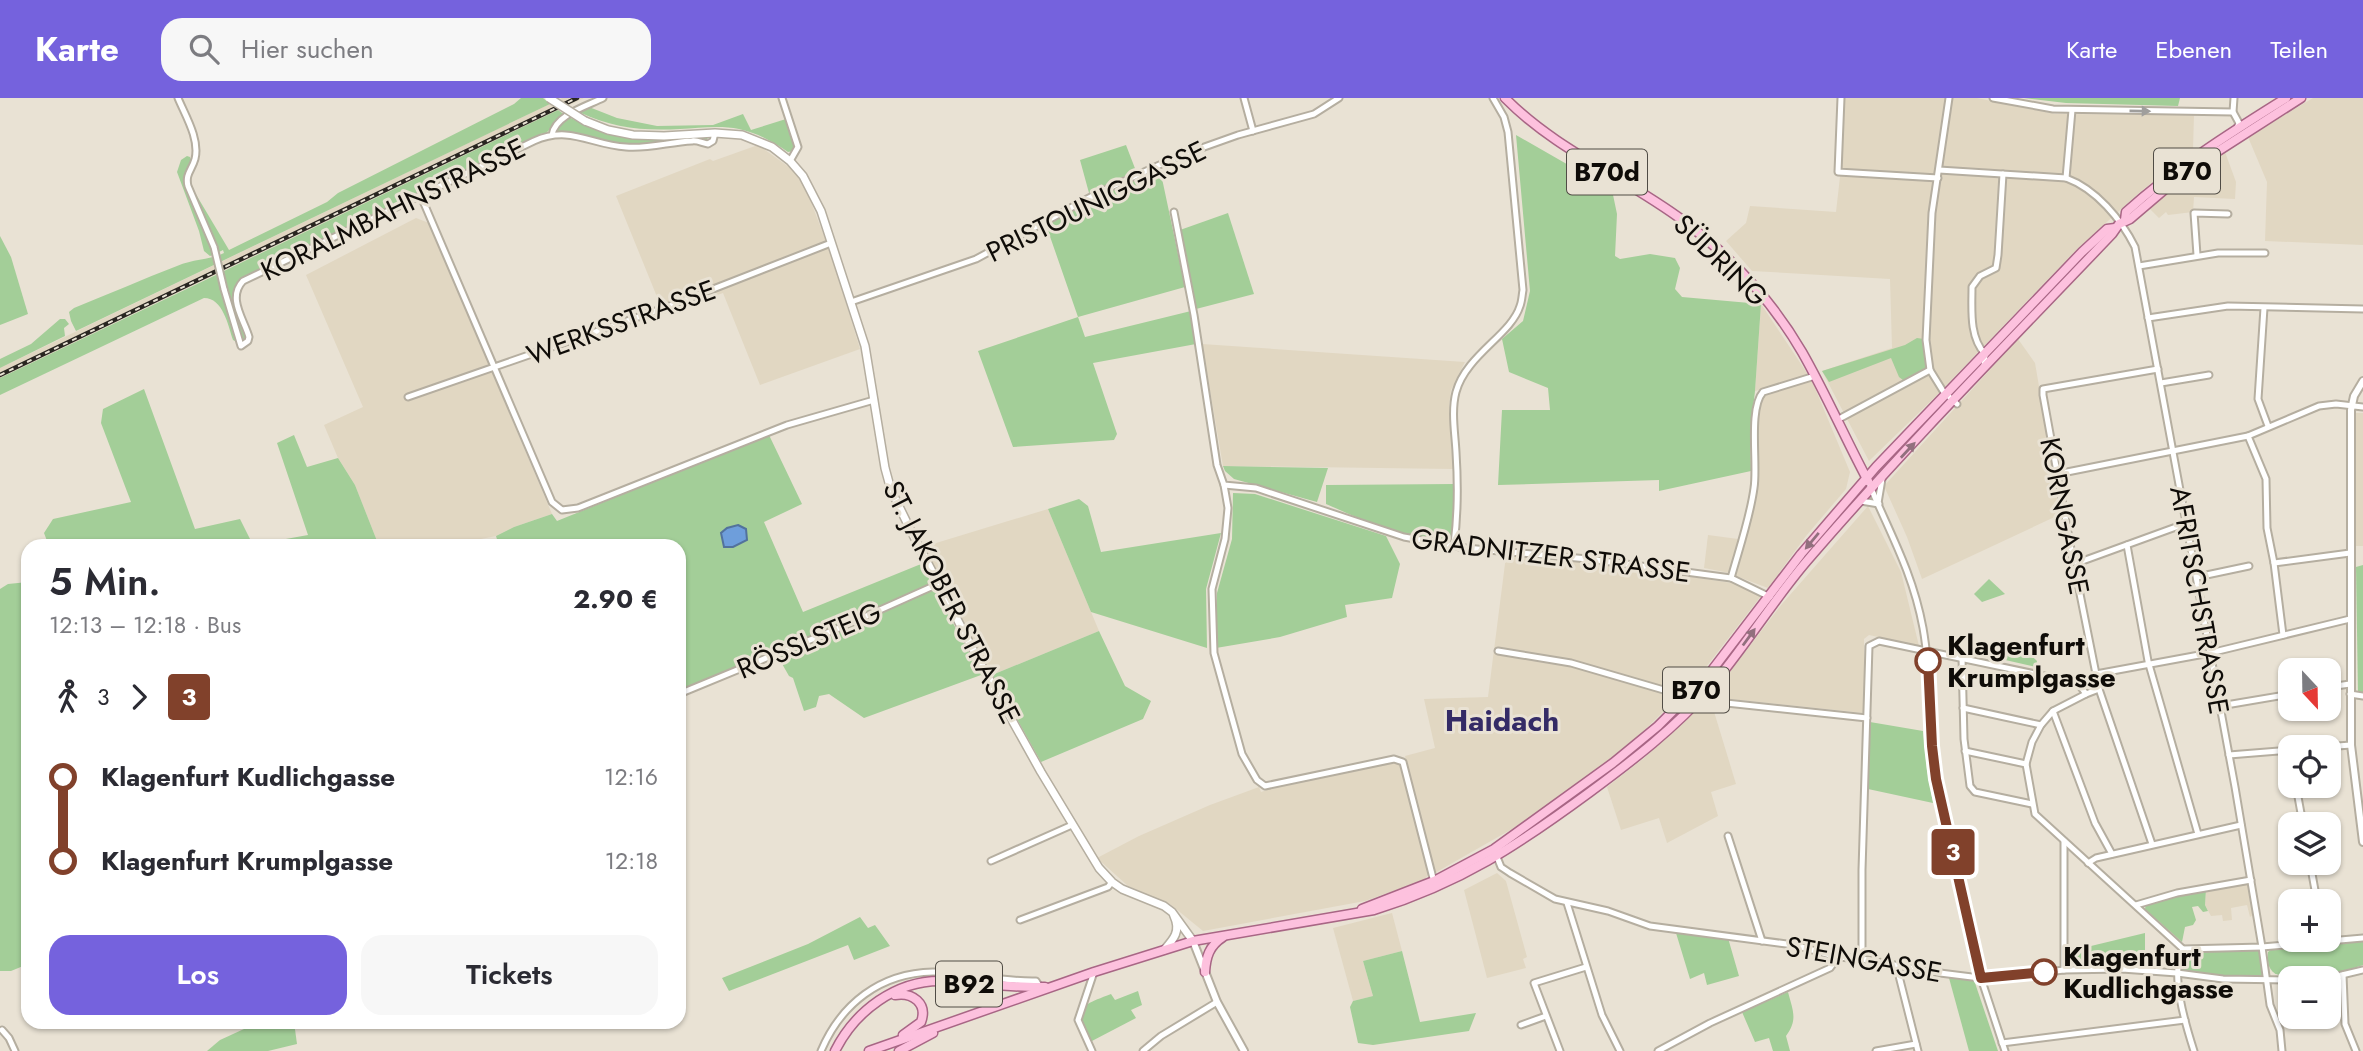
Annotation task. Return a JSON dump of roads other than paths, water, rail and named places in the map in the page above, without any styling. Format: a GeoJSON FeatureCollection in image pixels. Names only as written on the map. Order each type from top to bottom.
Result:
{"type":"FeatureCollection","features":[{"type":"Feature","properties":{"kind":"main road","name":"ST. JAKOBER STRASSE"},"geometry":{"type":"LineString","coordinates":[[549,98],[584,121],[608,130],[641,136],[715,133],[736,134],[755,139],[772,147],[803,176],[812,191],[831,243],[867,356],[880,445],[891,490],[938,584],[984,670],[1099,868],[1112,882],[1172,912],[1193,941]]}},
{"type":"Feature","properties":{"kind":"main road","name":"SÜDRING"},"geometry":{"type":"LineString","coordinates":[[1505,98],[1544,133],[1661,205],[1712,244],[1769,304],[1800,349],[1869,483]]}},
{"type":"Feature","properties":{"kind":"main road","name":"B70"},"geometry":{"type":"LineString","coordinates":[[1640,748],[1882,478],[1985,354],[2082,252],[2107,229],[2130,219],[2182,170],[2236,128],[2286,98]]}},
{"type":"Feature","properties":{"kind":"main road","name":"B70"},"geometry":{"type":"LineString","coordinates":[[2182,170],[2301,98]]}},
{"type":"Feature","properties":{"kind":"main road","name":"B70"},"geometry":{"type":"LineString","coordinates":[[869,1051],[1094,972],[1193,941],[1384,907],[1435,885],[1459,878],[1616,767],[1698,700],[1721,674],[1801,554],[1880,463],[1949,396],[1983,368],[2120,224]]}},
{"type":"Feature","properties":{"kind":"main road"},"geometry":{"type":"LineString","coordinates":[[1857,490],[1859,464],[1880,463]]}},
{"type":"Feature","properties":{"kind":"main road"},"geometry":{"type":"LineString","coordinates":[[1857,490],[1882,478]]}},
{"type":"Feature","properties":{"kind":"main road","name":"B70"},"geometry":{"type":"LineString","coordinates":[[1435,885],[1462,866],[1496,853]]}},
{"type":"Feature","properties":{"kind":"main road"},"geometry":{"type":"LineString","coordinates":[[1459,878],[1462,866]]}},
{"type":"Feature","properties":{"kind":"main road"},"geometry":{"type":"LineString","coordinates":[[1164,950],[1177,934],[1177,922],[1172,912]]}},
{"type":"Feature","properties":{"kind":"main road"},"geometry":{"type":"LineString","coordinates":[[1205,972],[1206,957],[1211,947],[1227,934]]}},
{"type":"Feature","properties":{"kind":"main road","name":"B92"},"geometry":{"type":"LineString","coordinates":[[835,1051],[841,1039],[863,1013],[885,996],[901,989],[928,982],[1009,988],[1055,986]]}},
{"type":"Feature","properties":{"kind":"main road","name":"B92"},"geometry":{"type":"LineString","coordinates":[[885,996],[904,993],[921,1004],[923,1010],[921,1022],[891,1043]]}},
{"type":"Feature","properties":{"kind":"main road","name":"B92"},"geometry":{"type":"LineString","coordinates":[[899,1051],[952,1023]]}},
{"type":"Feature","properties":{"kind":"street","name":"KORALMBAHNSTRASSE"},"geometry":{"type":"LineString","coordinates":[[178,98],[195,145],[194,160],[187,176],[188,186],[214,247],[241,346],[247,343],[248,337],[236,296],[238,286],[246,279],[303,254],[506,154],[552,135],[554,128],[563,118],[603,98]]}},
{"type":"Feature","properties":{"kind":"street"},"geometry":{"type":"LineString","coordinates":[[782,98],[799,148],[790,161]]}},
{"type":"Feature","properties":{"kind":"street"},"geometry":{"type":"LineString","coordinates":[[1244,98],[1253,131]]}},
{"type":"Feature","properties":{"kind":"street","name":"PRISTOUNIGGASSE"},"geometry":{"type":"LineString","coordinates":[[851,302],[976,259],[1100,192],[1179,156],[1314,114],[1339,98]]}},
{"type":"Feature","properties":{"kind":"street"},"geometry":{"type":"LineString","coordinates":[[1454,544],[1458,485],[1454,405],[1457,390],[1467,370],[1483,350],[1514,319],[1523,290],[1508,132],[1504,117],[1493,98]]}},
{"type":"Feature","properties":{"kind":"street"},"geometry":{"type":"LineString","coordinates":[[1841,98],[1838,172],[1938,178]]}},
{"type":"Feature","properties":{"kind":"street"},"geometry":{"type":"LineString","coordinates":[[1949,396],[1930,370],[1926,340],[1932,213],[1950,98]]}},
{"type":"Feature","properties":{"kind":"street"},"geometry":{"type":"LineString","coordinates":[[1993,98],[2053,109],[2233,112]]}},
{"type":"Feature","properties":{"kind":"street"},"geometry":{"type":"LineString","coordinates":[[2234,98],[2233,112],[2239,123],[2236,128]]}},
{"type":"Feature","properties":{"kind":"street"},"geometry":{"type":"LineString","coordinates":[[1939,170],[2066,178],[2072,110]]}},
{"type":"Feature","properties":{"kind":"street"},"geometry":{"type":"LineString","coordinates":[[552,135],[570,134],[607,144],[638,148],[694,141],[708,144],[713,141],[715,133]]}},
{"type":"Feature","properties":{"kind":"street"},"geometry":{"type":"LineString","coordinates":[[1983,368],[1985,354],[1978,347],[1975,338],[1972,287],[1980,276],[1996,268],[2003,174]]}},
{"type":"Feature","properties":{"kind":"street","name":"AFRITSCHSTRASSE"},"geometry":{"type":"LineString","coordinates":[[2066,178],[2091,191],[2120,224],[2135,247],[2229,755],[2270,1006],[2280,1030],[2282,1051]]}},
{"type":"Feature","properties":{"kind":"street"},"geometry":{"type":"LineString","coordinates":[[423,201],[552,502],[562,510],[578,508],[788,425],[874,400]]}},
{"type":"Feature","properties":{"kind":"street"},"geometry":{"type":"LineString","coordinates":[[1174,212],[1194,315],[1217,465],[1228,508],[1224,540],[1212,589],[1214,653],[1242,754],[1257,780],[1265,786],[1394,759],[1404,762],[1435,885]]}},
{"type":"Feature","properties":{"kind":"street"},"geometry":{"type":"LineString","coordinates":[[2197,255],[2194,213],[2228,214]]}},
{"type":"Feature","properties":{"kind":"street","name":"WERKSSTRASSE"},"geometry":{"type":"LineString","coordinates":[[408,397],[667,307],[831,243]]}},
{"type":"Feature","properties":{"kind":"street"},"geometry":{"type":"LineString","coordinates":[[2139,266],[2197,255],[2265,253]]}},
{"type":"Feature","properties":{"kind":"street"},"geometry":{"type":"LineString","coordinates":[[2148,318],[2228,306],[2363,309]]}},
{"type":"Feature","properties":{"kind":"street"},"geometry":{"type":"LineString","coordinates":[[2264,308],[2258,398],[2268,426]]}},
{"type":"Feature","properties":{"kind":"street","name":"KORNGASSE"},"geometry":{"type":"LineString","coordinates":[[2152,844],[2099,689],[2043,389],[2158,369]]}},
{"type":"Feature","properties":{"kind":"street"},"geometry":{"type":"LineString","coordinates":[[1837,420],[1930,370]]}},
{"type":"Feature","properties":{"kind":"street"},"geometry":{"type":"LineString","coordinates":[[2161,383],[2209,375]]}},
{"type":"Feature","properties":{"kind":"street"},"geometry":{"type":"LineString","coordinates":[[1731,578],[1755,487],[1754,436],[1758,397],[1763,392],[1815,376]]}},
{"type":"Feature","properties":{"kind":"street"},"geometry":{"type":"LineString","coordinates":[[2363,381],[2351,405],[2350,553],[2352,768],[2363,842]]}},
{"type":"Feature","properties":{"kind":"street"},"geometry":{"type":"LineString","coordinates":[[2057,474],[2248,436],[2319,406],[2363,407]]}},
{"type":"Feature","properties":{"kind":"street"},"geometry":{"type":"LineString","coordinates":[[2248,436],[2266,479],[2267,528],[2283,635]]}},
{"type":"Feature","properties":{"kind":"street"},"geometry":{"type":"LineString","coordinates":[[1878,504],[1882,478]]}},
{"type":"Feature","properties":{"kind":"street"},"geometry":{"type":"LineString","coordinates":[[1869,483],[1896,539],[1911,579],[1927,652],[1936,779],[1981,978],[2005,1051]]}},
{"type":"Feature","properties":{"kind":"street","name":"GRADNITZER STRASSE"},"geometry":{"type":"LineString","coordinates":[[1224,485],[1256,488],[1404,537],[1466,548],[1588,559],[1731,578],[1772,598]]}},
{"type":"Feature","properties":{"kind":"street"},"geometry":{"type":"LineString","coordinates":[[1861,501],[1878,504]]}},
{"type":"Feature","properties":{"kind":"street"},"geometry":{"type":"LineString","coordinates":[[2077,563],[2187,523]]}},
{"type":"Feature","properties":{"kind":"street"},"geometry":{"type":"LineString","coordinates":[[2127,545],[2150,665],[2197,834]]}},
{"type":"Feature","properties":{"kind":"street"},"geometry":{"type":"LineString","coordinates":[[2274,563],[2350,553]]}},
{"type":"Feature","properties":{"kind":"street"},"geometry":{"type":"LineString","coordinates":[[2197,577],[2249,566]]}},
{"type":"Feature","properties":{"kind":"street","name":"RÖSSLSTEIG"},"geometry":{"type":"LineString","coordinates":[[686,691],[938,584]]}},
{"type":"Feature","properties":{"kind":"street"},"geometry":{"type":"LineString","coordinates":[[2096,674],[2210,653],[2350,619]]}},
{"type":"Feature","properties":{"kind":"street"},"geometry":{"type":"LineString","coordinates":[[1862,959],[1869,646],[1880,641],[2078,683],[2086,694]]}},
{"type":"Feature","properties":{"kind":"street"},"geometry":{"type":"LineString","coordinates":[[1498,651],[1571,663],[1698,700],[1867,718]]}},
{"type":"Feature","properties":{"kind":"street"},"geometry":{"type":"LineString","coordinates":[[1962,658],[1965,751],[1970,786],[1975,792],[2032,804]]}},
{"type":"Feature","properties":{"kind":"street"},"geometry":{"type":"LineString","coordinates":[[2342,685],[2350,684]]}},
{"type":"Feature","properties":{"kind":"street"},"geometry":{"type":"LineString","coordinates":[[2099,689],[2053,711],[2032,742],[2026,764],[2032,804],[2038,817],[2183,949],[2278,945]]}},
{"type":"Feature","properties":{"kind":"street"},"geometry":{"type":"LineString","coordinates":[[2350,694],[2363,696]]}},
{"type":"Feature","properties":{"kind":"street"},"geometry":{"type":"LineString","coordinates":[[2220,706],[2278,696]]}},
{"type":"Feature","properties":{"kind":"street"},"geometry":{"type":"LineString","coordinates":[[1963,708],[2041,725]]}},
{"type":"Feature","properties":{"kind":"street"},"geometry":{"type":"LineString","coordinates":[[2053,711],[2095,823],[2112,854]]}},
{"type":"Feature","properties":{"kind":"street"},"geometry":{"type":"LineString","coordinates":[[2341,746],[2351,745]]}},
{"type":"Feature","properties":{"kind":"street"},"geometry":{"type":"LineString","coordinates":[[1965,751],[2026,764]]}},
{"type":"Feature","properties":{"kind":"street"},"geometry":{"type":"LineString","coordinates":[[2229,755],[2278,751]]}},
{"type":"Feature","properties":{"kind":"street"},"geometry":{"type":"LineString","coordinates":[[2352,768],[2363,768]]}},
{"type":"Feature","properties":{"kind":"street"},"geometry":{"type":"LineString","coordinates":[[991,861],[1072,825]]}},
{"type":"Feature","properties":{"kind":"street"},"geometry":{"type":"LineString","coordinates":[[2088,863],[2152,844],[2241,825]]}},
{"type":"Feature","properties":{"kind":"street"},"geometry":{"type":"LineString","coordinates":[[1728,836],[1762,941]]}},
{"type":"Feature","properties":{"kind":"street"},"geometry":{"type":"LineString","coordinates":[[2064,841],[2064,970]]}},
{"type":"Feature","properties":{"kind":"street","name":"STEINGASSE"},"geometry":{"type":"LineString","coordinates":[[1496,853],[1501,867],[1566,903],[1608,912],[1650,926],[1794,945],[1838,957],[1981,978],[2064,970],[2122,970],[2223,979],[2278,981]]}},
{"type":"Feature","properties":{"kind":"street"},"geometry":{"type":"LineString","coordinates":[[2136,905],[2177,892],[2251,880]]}},
{"type":"Feature","properties":{"kind":"street"},"geometry":{"type":"LineString","coordinates":[[1020,920],[1108,887],[1112,882]]}},
{"type":"Feature","properties":{"kind":"street"},"geometry":{"type":"LineString","coordinates":[[1566,903],[1606,1026],[1620,1051]]}},
{"type":"Feature","properties":{"kind":"street"},"geometry":{"type":"LineString","coordinates":[[2341,940],[2363,938]]}},
{"type":"Feature","properties":{"kind":"street"},"geometry":{"type":"LineString","coordinates":[[1193,941],[1217,1002],[1244,1051]]}},
{"type":"Feature","properties":{"kind":"street"},"geometry":{"type":"LineString","coordinates":[[2183,949],[2179,956],[2177,973],[2185,1020],[2194,1051]]}},
{"type":"Feature","properties":{"kind":"street"},"geometry":{"type":"LineString","coordinates":[[1658,1051],[1710,1023],[1830,968],[1838,957]]}},
{"type":"Feature","properties":{"kind":"street"},"geometry":{"type":"LineString","coordinates":[[1899,966],[1899,976],[1918,1051]]}},
{"type":"Feature","properties":{"kind":"street"},"geometry":{"type":"LineString","coordinates":[[1560,1051],[1534,983],[1586,967]]}},
{"type":"Feature","properties":{"kind":"street"},"geometry":{"type":"LineString","coordinates":[[2356,1051],[2345,1024],[2343,975],[2362,970]]}},
{"type":"Feature","properties":{"kind":"street"},"geometry":{"type":"LineString","coordinates":[[1092,1051],[1077,1020],[1094,972]]}},
{"type":"Feature","properties":{"kind":"street"},"geometry":{"type":"LineString","coordinates":[[821,1051],[830,1030],[852,1003],[874,988],[906,975],[955,973],[1001,981],[1036,981],[1040,987]]}},
{"type":"Feature","properties":{"kind":"street"},"geometry":{"type":"LineString","coordinates":[[1143,1051],[1161,1036],[1217,1002]]}},
{"type":"Feature","properties":{"kind":"street"},"geometry":{"type":"LineString","coordinates":[[1521,1025],[1546,1016]]}},
{"type":"Feature","properties":{"kind":"street"},"geometry":{"type":"LineString","coordinates":[[2002,1043],[2185,1020]]}},
{"type":"Feature","properties":{"kind":"street"},"geometry":{"type":"LineString","coordinates":[[2,1030],[15,1051]]}},
{"type":"Feature","properties":{"kind":"street"},"geometry":{"type":"LineString","coordinates":[[1876,1051],[1916,1044]]}},
{"type":"Feature","properties":{"kind":"water"},"geometry":{"type":"Polygon","coordinates":[[[738,525],[746,529],[747,540],[733,547],[724,547],[721,533],[738,525]]]}},
{"type":"Feature","properties":{"kind":"railway"},"geometry":{"type":"LineString","coordinates":[[0,375],[577,98]]}},
{"type":"Feature","properties":{"kind":"place","name":"Klagenfurt Krumplgasse"},"geometry":{"type":"Point","coordinates":[1928,661]}},
{"type":"Feature","properties":{"kind":"place","name":"Klagenfurt Kudlichgasse"},"geometry":{"type":"Point","coordinates":[2044,972]}},
{"type":"Feature","properties":{"kind":"district","name":"Haidach"},"geometry":{"type":"Point","coordinates":[1502,721]}}]}
